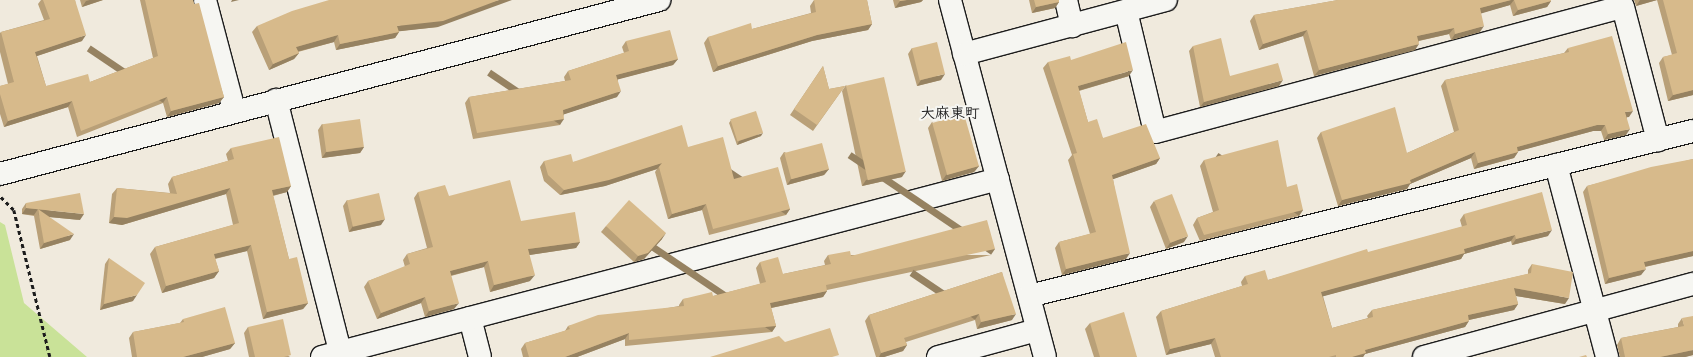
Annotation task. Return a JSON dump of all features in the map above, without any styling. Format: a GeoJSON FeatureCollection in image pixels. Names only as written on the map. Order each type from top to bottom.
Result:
{"type":"FeatureCollection","features":[{"type":"Feature","properties":{"kind":"street"},"geometry":{"type":"LineString","coordinates":[[205,0],[234,110]]}},
{"type":"Feature","properties":{"kind":"street"},"geometry":{"type":"LineString","coordinates":[[0,174],[234,110],[659,0]]}},
{"type":"Feature","properties":{"kind":"street"},"geometry":{"type":"LineString","coordinates":[[950,0],[1045,357]]}},
{"type":"Feature","properties":{"kind":"street"},"geometry":{"type":"LineString","coordinates":[[1066,0],[1072,26]]}},
{"type":"Feature","properties":{"kind":"street"},"geometry":{"type":"LineString","coordinates":[[964,54],[1166,0]]}},
{"type":"Feature","properties":{"kind":"street"},"geometry":{"type":"LineString","coordinates":[[1126,11],[1155,132],[1623,7],[1658,140]]}},
{"type":"Feature","properties":{"kind":"street"},"geometry":{"type":"LineString","coordinates":[[276,100],[331,355],[998,179]]}},
{"type":"Feature","properties":{"kind":"street"},"geometry":{"type":"LineString","coordinates":[[1029,296],[1693,131]]}},
{"type":"Feature","properties":{"kind":"street"},"geometry":{"type":"LineString","coordinates":[[1556,165],[1596,310],[1607,357]]}},
{"type":"Feature","properties":{"kind":"street"},"geometry":{"type":"LineString","coordinates":[[1424,357],[1693,284]]}},
{"type":"Feature","properties":{"kind":"street"},"geometry":{"type":"LineString","coordinates":[[470,318],[480,357]]}},
{"type":"Feature","properties":{"kind":"street"},"geometry":{"type":"LineString","coordinates":[[938,357],[1038,330]]}},
{"type":"Feature","properties":{"kind":"path"},"geometry":{"type":"LineString","coordinates":[[0,196],[14,210],[50,357]]}},
{"type":"Feature","properties":{"kind":"green space"},"geometry":{"type":"Polygon","coordinates":[[[0,222],[5,225],[24,303],[87,357],[0,357],[0,222]]]}},
{"type":"Feature","properties":{"kind":"building"},"geometry":{"type":"Polygon","coordinates":[[[43,0],[75,0],[86,35],[35,52],[46,86],[88,74],[90,82],[158,56],[145,0],[193,0],[194,4],[199,3],[224,97],[171,111],[167,97],[81,131],[72,101],[8,121],[0,94],[0,86],[14,82],[1,32],[50,19],[43,0]]]}},
{"type":"Feature","properties":{"kind":"building"},"geometry":{"type":"Polygon","coordinates":[[[329,0],[499,0],[443,21],[397,26],[399,32],[340,44],[338,35],[296,47],[299,53],[273,64],[257,26],[292,11],[329,0]]]}},
{"type":"Feature","properties":{"kind":"building"},"geometry":{"type":"Polygon","coordinates":[[[814,0],[867,0],[872,24],[817,35],[718,66],[708,37],[751,23],[752,29],[816,12],[814,0]]]}},
{"type":"Feature","properties":{"kind":"building"},"geometry":{"type":"Polygon","coordinates":[[[1034,0],[1059,0],[1059,2],[1036,7],[1034,0]]]}},
{"type":"Feature","properties":{"kind":"building"},"geometry":{"type":"Polygon","coordinates":[[[1338,0],[1511,0],[1480,8],[1484,26],[1455,34],[1454,28],[1417,36],[1419,44],[1319,70],[1307,30],[1263,44],[1254,15],[1338,0]]]}},
{"type":"Feature","properties":{"kind":"building"},"geometry":{"type":"Polygon","coordinates":[[[1514,0],[1551,0],[1551,1],[1518,10],[1514,0]]]}},
{"type":"Feature","properties":{"kind":"building"},"geometry":{"type":"Polygon","coordinates":[[[1663,0],[1693,0],[1693,90],[1673,95],[1663,57],[1677,53],[1663,0]]]}},
{"type":"Feature","properties":{"kind":"building"},"geometry":{"type":"Polygon","coordinates":[[[670,30],[678,59],[616,75],[621,91],[563,110],[564,119],[477,133],[469,97],[571,80],[568,71],[629,51],[626,41],[670,30]]]}},
{"type":"Feature","properties":{"kind":"building"},"geometry":{"type":"Polygon","coordinates":[[[1612,36],[1633,111],[1625,112],[1630,129],[1608,134],[1605,125],[1597,125],[1517,147],[1518,152],[1478,163],[1475,152],[1410,180],[1411,183],[1342,200],[1321,132],[1395,107],[1407,153],[1459,130],[1445,80],[1569,52],[1568,48],[1612,36]]]}},
{"type":"Feature","properties":{"kind":"building"},"geometry":{"type":"Polygon","coordinates":[[[1221,38],[1230,76],[1278,63],[1283,80],[1204,102],[1193,46],[1221,38]]]}},
{"type":"Feature","properties":{"kind":"building"},"geometry":{"type":"Polygon","coordinates":[[[937,42],[945,74],[920,80],[912,48],[937,42]]]}},
{"type":"Feature","properties":{"kind":"building"},"geometry":{"type":"Polygon","coordinates":[[[1126,42],[1133,70],[1078,86],[1088,122],[1097,119],[1103,138],[1146,124],[1160,158],[1112,175],[1130,253],[1066,269],[1059,242],[1096,232],[1073,154],[1077,153],[1048,62],[1070,56],[1071,60],[1126,42]]]}},
{"type":"Feature","properties":{"kind":"building"},"geometry":{"type":"Polygon","coordinates":[[[823,66],[829,89],[845,86],[817,125],[794,109],[823,66]]]}},
{"type":"Feature","properties":{"kind":"building"},"geometry":{"type":"Polygon","coordinates":[[[884,77],[906,172],[868,180],[846,86],[884,77]]]}},
{"type":"Feature","properties":{"kind":"building"},"geometry":{"type":"Polygon","coordinates":[[[756,111],[763,133],[737,141],[730,119],[756,111]]]}},
{"type":"Feature","properties":{"kind":"building"},"geometry":{"type":"Polygon","coordinates":[[[964,114],[979,166],[947,175],[932,123],[964,114]]]}},
{"type":"Feature","properties":{"kind":"building"},"geometry":{"type":"Polygon","coordinates":[[[360,119],[364,147],[326,152],[322,124],[360,119]]]}},
{"type":"Feature","properties":{"kind":"building"},"geometry":{"type":"Polygon","coordinates":[[[682,125],[688,147],[723,137],[734,179],[778,167],[790,209],[713,229],[706,204],[672,214],[659,167],[662,163],[609,180],[564,190],[548,175],[544,161],[571,154],[573,162],[682,125]]]}},
{"type":"Feature","properties":{"kind":"building"},"geometry":{"type":"Polygon","coordinates":[[[279,137],[291,186],[272,190],[289,259],[297,257],[308,303],[267,312],[251,245],[214,254],[219,271],[166,286],[155,247],[239,223],[230,188],[127,218],[114,217],[117,188],[177,194],[172,177],[234,159],[231,148],[279,137]]]}},
{"type":"Feature","properties":{"kind":"building"},"geometry":{"type":"Polygon","coordinates":[[[1278,140],[1287,187],[1297,184],[1303,210],[1204,235],[1197,218],[1219,210],[1204,160],[1278,140]]]}},
{"type":"Feature","properties":{"kind":"building"},"geometry":{"type":"Polygon","coordinates":[[[822,143],[829,169],[791,179],[784,153],[822,143]]]}},
{"type":"Feature","properties":{"kind":"building"},"geometry":{"type":"Polygon","coordinates":[[[1693,159],[1693,251],[1644,262],[1646,269],[1609,278],[1587,186],[1651,167],[1693,159]]]}},
{"type":"Feature","properties":{"kind":"building"},"geometry":{"type":"Polygon","coordinates":[[[510,180],[521,221],[575,212],[580,242],[528,249],[535,275],[494,285],[488,261],[450,271],[459,303],[429,311],[425,297],[381,313],[368,281],[410,264],[407,254],[433,247],[418,192],[445,185],[449,196],[510,180]]]}},
{"type":"Feature","properties":{"kind":"building"},"geometry":{"type":"Polygon","coordinates":[[[1542,192],[1552,230],[1516,239],[1515,235],[1464,249],[1465,253],[1321,292],[1332,328],[1373,317],[1372,310],[1531,273],[1532,264],[1573,272],[1569,298],[1514,288],[1518,304],[1468,315],[1469,321],[1365,350],[1366,353],[1352,357],[1336,357],[1336,355],[1329,357],[1221,357],[1215,338],[1170,349],[1161,311],[1248,284],[1245,276],[1265,270],[1268,280],[1367,249],[1368,252],[1467,225],[1464,214],[1542,192]]]}},
{"type":"Feature","properties":{"kind":"building"},"geometry":{"type":"Polygon","coordinates":[[[80,193],[84,214],[26,208],[26,203],[80,193]]]}},
{"type":"Feature","properties":{"kind":"building"},"geometry":{"type":"Polygon","coordinates":[[[379,193],[385,219],[353,227],[347,200],[379,193]]]}},
{"type":"Feature","properties":{"kind":"building"},"geometry":{"type":"Polygon","coordinates":[[[1172,194],[1188,236],[1170,243],[1154,201],[1172,194]]]}},
{"type":"Feature","properties":{"kind":"building"},"geometry":{"type":"Polygon","coordinates":[[[629,200],[666,233],[648,253],[638,256],[606,226],[629,200]]]}},
{"type":"Feature","properties":{"kind":"building"},"geometry":{"type":"Polygon","coordinates":[[[38,209],[74,234],[44,243],[38,209]]]}},
{"type":"Feature","properties":{"kind":"building"},"geometry":{"type":"Polygon","coordinates":[[[987,220],[995,249],[826,285],[827,291],[770,303],[776,326],[629,340],[629,333],[565,357],[529,357],[525,343],[570,329],[568,326],[598,315],[684,306],[683,299],[712,292],[713,296],[766,282],[760,262],[778,257],[783,274],[831,264],[828,255],[850,251],[851,256],[987,220]]]}},
{"type":"Feature","properties":{"kind":"building"},"geometry":{"type":"Polygon","coordinates":[[[109,258],[145,283],[137,295],[104,304],[109,258]]]}},
{"type":"Feature","properties":{"kind":"building"},"geometry":{"type":"Polygon","coordinates":[[[1002,272],[1016,314],[981,322],[979,314],[904,338],[907,345],[881,353],[869,315],[1002,272]]]}},
{"type":"Feature","properties":{"kind":"building"},"geometry":{"type":"Polygon","coordinates":[[[225,307],[235,343],[183,357],[137,357],[133,332],[184,322],[183,319],[225,307]]]}},
{"type":"Feature","properties":{"kind":"building"},"geometry":{"type":"Polygon","coordinates":[[[1124,312],[1137,357],[1100,357],[1090,323],[1124,312]]]}},
{"type":"Feature","properties":{"kind":"building"},"geometry":{"type":"Polygon","coordinates":[[[1693,316],[1693,350],[1660,357],[1625,357],[1621,338],[1684,326],[1682,318],[1693,316]]]}},
{"type":"Feature","properties":{"kind":"building"},"geometry":{"type":"Polygon","coordinates":[[[283,319],[291,355],[284,357],[255,357],[248,327],[283,319]]]}},
{"type":"Feature","properties":{"kind":"building"},"geometry":{"type":"Polygon","coordinates":[[[830,328],[839,355],[832,357],[710,357],[779,336],[785,342],[830,328]]]}},
{"type":"Feature","properties":{"kind":"district","name":"大麻東町"},"geometry":{"type":"Point","coordinates":[950,114]}}]}
